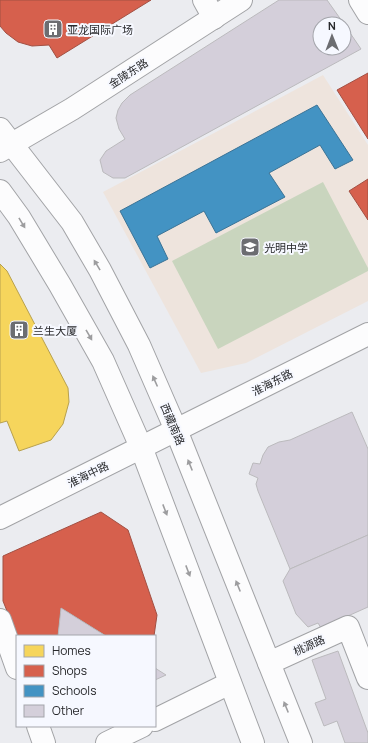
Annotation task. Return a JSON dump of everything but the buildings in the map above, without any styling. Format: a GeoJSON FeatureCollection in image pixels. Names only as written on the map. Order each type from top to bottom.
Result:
{"type":"FeatureCollection","features":[{"type":"Feature","properties":{"kind":"main road","name":"金陵东路"},"geometry":{"type":"LineString","coordinates":[[4,141],[72,109],[209,9],[241,0]]}},
{"type":"Feature","properties":{"kind":"main road"},"geometry":{"type":"LineString","coordinates":[[360,0],[368,13]]}},
{"type":"Feature","properties":{"kind":"main road","name":"西藏南路"},"geometry":{"type":"LineString","coordinates":[[4,141],[72,222],[100,270],[139,345],[176,430],[301,743]]}},
{"type":"Feature","properties":{"kind":"main road"},"geometry":{"type":"LineString","coordinates":[[0,191],[60,285],[103,361],[141,448],[253,743]]}},
{"type":"Feature","properties":{"kind":"main road","name":"淮海东路"},"geometry":{"type":"LineString","coordinates":[[176,430],[368,334]]}},
{"type":"Feature","properties":{"kind":"main road","name":"淮海中路"},"geometry":{"type":"LineString","coordinates":[[0,518],[176,430]]}},
{"type":"Feature","properties":{"kind":"main road"},"geometry":{"type":"LineString","coordinates":[[0,620],[16,665]]}},
{"type":"Feature","properties":{"kind":"main road","name":"桃源路"},"geometry":{"type":"LineString","coordinates":[[269,663],[348,627],[367,672]]}},
{"type":"Feature","properties":{"kind":"main road"},"geometry":{"type":"LineString","coordinates":[[156,720],[230,683]]}},
{"type":"Feature","properties":{"kind":"main road"},"geometry":{"type":"LineString","coordinates":[[38,727],[44,743]]}},
{"type":"Feature","properties":{"kind":"main road"},"geometry":{"type":"LineString","coordinates":[[107,743],[140,727]]}},
{"type":"Feature","properties":{"kind":"shaded area","name":"光明中学"},"geometry":{"type":"Polygon","coordinates":[[[323,75],[368,145],[368,301],[246,363],[201,373],[103,192],[323,75]]]}},
{"type":"Feature","properties":{"kind":"green space"},"geometry":{"type":"Polygon","coordinates":[[[323,182],[368,268],[368,271],[218,349],[172,261],[323,182]]]}},
{"type":"Feature","properties":{"kind":"place","name":"亚龙国际广场"},"geometry":{"type":"Point","coordinates":[53,29]}},
{"type":"Feature","properties":{"kind":"place","name":"光明中学"},"geometry":{"type":"Point","coordinates":[250,247]}},
{"type":"Feature","properties":{"kind":"place","name":"兰生大厦"},"geometry":{"type":"Point","coordinates":[19,330]}}]}
